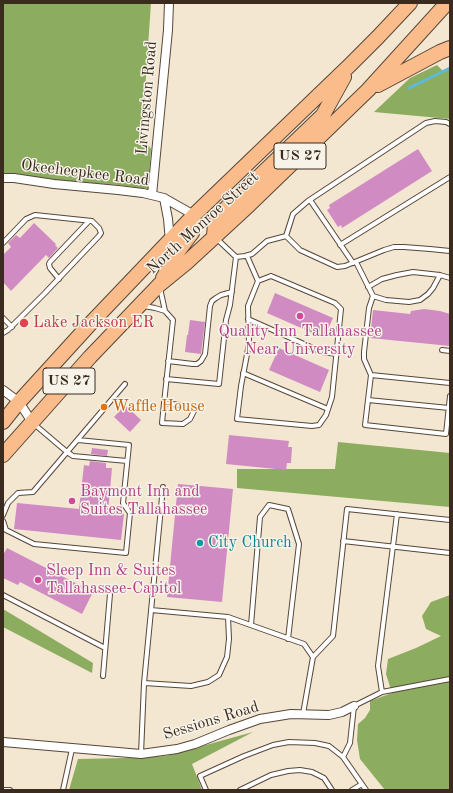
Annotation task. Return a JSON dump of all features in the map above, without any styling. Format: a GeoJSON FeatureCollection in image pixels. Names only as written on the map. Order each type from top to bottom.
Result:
{"type":"FeatureCollection","features":[{"type":"Feature","properties":{"kind":"highway","name":"North Monroe Street"},"geometry":{"type":"LineString","coordinates":[[3,422],[19,402],[90,324],[194,215],[350,65],[410,3]]}},
{"type":"Feature","properties":{"kind":"highway","name":"North Monroe Street"},"geometry":{"type":"LineString","coordinates":[[3,455],[90,357],[159,285],[186,263],[214,236],[250,205],[368,90],[447,3]]}},
{"type":"Feature","properties":{"kind":"highway"},"geometry":{"type":"LineString","coordinates":[[368,90],[450,48]]}},
{"type":"Feature","properties":{"kind":"highway"},"geometry":{"type":"LineString","coordinates":[[214,236],[215,224],[222,212],[323,115],[350,65]]}},
{"type":"Feature","properties":{"kind":"highway"},"geometry":{"type":"LineString","coordinates":[[159,285],[179,250],[192,233],[194,215]]}},
{"type":"Feature","properties":{"kind":"street","name":"Livingston Road"},"geometry":{"type":"LineString","coordinates":[[152,195],[168,30],[169,3]]}},
{"type":"Feature","properties":{"kind":"street","name":"Okeeheepkee Road"},"geometry":{"type":"LineString","coordinates":[[3,178],[14,178],[152,195],[164,198],[194,215]]}},
{"type":"Feature","properties":{"kind":"street","name":"Okeeheepkee Road"},"geometry":{"type":"LineString","coordinates":[[164,198],[170,241]]}},
{"type":"Feature","properties":{"kind":"street"},"geometry":{"type":"LineString","coordinates":[[3,390],[19,402],[32,422]]}},
{"type":"Feature","properties":{"kind":"street","name":"Sessions Road"},"geometry":{"type":"LineString","coordinates":[[3,742],[141,754],[177,749],[195,744],[260,719],[291,714],[329,715],[342,712],[354,706]]}},
{"type":"Feature","properties":{"kind":"lane"},"geometry":{"type":"LineString","coordinates":[[286,236],[293,214],[310,200],[426,123],[446,122],[450,124]]}},
{"type":"Feature","properties":{"kind":"lane"},"geometry":{"type":"LineString","coordinates":[[340,245],[450,177]]}},
{"type":"Feature","properties":{"kind":"lane"},"geometry":{"type":"LineString","coordinates":[[310,200],[340,245],[354,262],[372,296],[369,308],[364,352],[364,359],[371,375],[365,425],[446,434],[450,396]]}},
{"type":"Feature","properties":{"kind":"lane"},"geometry":{"type":"LineString","coordinates":[[3,243],[26,219],[35,215],[89,221],[100,228],[101,232],[59,279],[12,327],[3,333]]}},
{"type":"Feature","properties":{"kind":"lane"},"geometry":{"type":"LineString","coordinates":[[59,279],[50,268],[50,262],[89,221]]}},
{"type":"Feature","properties":{"kind":"lane"},"geometry":{"type":"LineString","coordinates":[[214,236],[236,257],[252,254],[267,241],[286,236]]}},
{"type":"Feature","properties":{"kind":"lane"},"geometry":{"type":"LineString","coordinates":[[286,236],[300,250],[337,267],[345,266],[394,247],[450,251]]}},
{"type":"Feature","properties":{"kind":"lane"},"geometry":{"type":"LineString","coordinates":[[247,256],[258,281],[248,306],[249,344],[243,373],[237,419],[312,426],[319,424],[326,415],[332,397],[341,309],[335,303],[271,276],[258,281]]}},
{"type":"Feature","properties":{"kind":"lane"},"geometry":{"type":"LineString","coordinates":[[166,379],[219,384],[226,320],[230,305],[236,257]]}},
{"type":"Feature","properties":{"kind":"lane"},"geometry":{"type":"LineString","coordinates":[[368,287],[382,279],[413,272],[440,275],[450,278]]}},
{"type":"Feature","properties":{"kind":"lane"},"geometry":{"type":"LineString","coordinates":[[372,296],[386,300],[409,302],[420,300],[433,288],[440,275]]}},
{"type":"Feature","properties":{"kind":"lane"},"geometry":{"type":"LineString","coordinates":[[159,285],[165,311],[173,320],[166,379],[162,423],[183,424],[190,419],[196,407],[164,404]]}},
{"type":"Feature","properties":{"kind":"lane"},"geometry":{"type":"LineString","coordinates":[[168,361],[198,364],[201,361],[205,354],[210,306],[212,301],[221,295],[232,292]]}},
{"type":"Feature","properties":{"kind":"lane"},"geometry":{"type":"LineString","coordinates":[[140,305],[165,311]]}},
{"type":"Feature","properties":{"kind":"lane"},"geometry":{"type":"LineString","coordinates":[[3,318],[12,327]]}},
{"type":"Feature","properties":{"kind":"lane"},"geometry":{"type":"LineString","coordinates":[[248,319],[322,352],[337,354]]}},
{"type":"Feature","properties":{"kind":"lane"},"geometry":{"type":"LineString","coordinates":[[442,350],[450,351]]}},
{"type":"Feature","properties":{"kind":"lane"},"geometry":{"type":"LineString","coordinates":[[243,373],[328,409]]}},
{"type":"Feature","properties":{"kind":"lane"},"geometry":{"type":"LineString","coordinates":[[371,375],[450,383]]}},
{"type":"Feature","properties":{"kind":"lane"},"geometry":{"type":"LineString","coordinates":[[3,515],[8,503],[18,494],[33,492],[125,384]]}},
{"type":"Feature","properties":{"kind":"lane"},"geometry":{"type":"LineString","coordinates":[[368,400],[449,408]]}},
{"type":"Feature","properties":{"kind":"lane"},"geometry":{"type":"LineString","coordinates":[[32,422],[73,456],[127,461]]}},
{"type":"Feature","properties":{"kind":"lane"},"geometry":{"type":"LineString","coordinates":[[3,521],[6,530],[34,544],[126,553],[130,513],[123,503],[129,445],[78,440]]}},
{"type":"Feature","properties":{"kind":"lane"},"geometry":{"type":"LineString","coordinates":[[141,754],[144,683],[163,487]]}},
{"type":"Feature","properties":{"kind":"lane"},"geometry":{"type":"LineString","coordinates":[[251,625],[260,517],[269,506],[288,509],[299,544],[288,639]]}},
{"type":"Feature","properties":{"kind":"lane"},"geometry":{"type":"LineString","coordinates":[[303,714],[313,657],[333,636],[347,509],[450,520]]}},
{"type":"Feature","properties":{"kind":"lane"},"geometry":{"type":"LineString","coordinates":[[382,692],[378,666],[397,514]]}},
{"type":"Feature","properties":{"kind":"lane"},"geometry":{"type":"LineString","coordinates":[[343,541],[450,553]]}},
{"type":"Feature","properties":{"kind":"lane"},"geometry":{"type":"LineString","coordinates":[[103,676],[110,594]]}},
{"type":"Feature","properties":{"kind":"lane"},"geometry":{"type":"LineString","coordinates":[[3,595],[105,648]]}},
{"type":"Feature","properties":{"kind":"lane"},"geometry":{"type":"LineString","coordinates":[[152,610],[228,617],[304,644],[313,657]]}},
{"type":"Feature","properties":{"kind":"lane"},"geometry":{"type":"LineString","coordinates":[[144,683],[191,686],[208,682],[219,675],[227,657],[229,639],[228,617]]}},
{"type":"Feature","properties":{"kind":"lane"},"geometry":{"type":"LineString","coordinates":[[343,757],[350,743],[354,706],[382,692],[450,679]]}},
{"type":"Feature","properties":{"kind":"lane"},"geometry":{"type":"LineString","coordinates":[[206,790],[200,776],[244,756],[273,745],[289,742],[315,743],[329,746],[343,757],[366,790]]}},
{"type":"Feature","properties":{"kind":"lane"},"geometry":{"type":"LineString","coordinates":[[63,790],[72,749]]}},
{"type":"Feature","properties":{"kind":"lane"},"geometry":{"type":"LineString","coordinates":[[240,790],[271,775],[300,770],[312,772],[324,778],[332,790]]}},
{"type":"Feature","properties":{"kind":"lane"},"geometry":{"type":"LineString","coordinates":[[352,790],[362,784]]}},
{"type":"Feature","properties":{"kind":"lane"},"geometry":{"type":"LineString","coordinates":[[3,790],[10,790]]}},
{"type":"Feature","properties":{"kind":"green space"},"geometry":{"type":"Polygon","coordinates":[[[3,3],[151,3],[142,135],[151,149],[148,189],[55,180],[3,173],[3,3]]]}},
{"type":"Feature","properties":{"kind":"green space"},"geometry":{"type":"Polygon","coordinates":[[[437,65],[443,71],[450,68],[450,119],[374,112],[410,78],[437,65]]]}},
{"type":"Feature","properties":{"kind":"green space"},"geometry":{"type":"Polygon","coordinates":[[[338,442],[450,453],[450,507],[237,488],[237,469],[335,469],[338,442]]]}},
{"type":"Feature","properties":{"kind":"green space"},"geometry":{"type":"Polygon","coordinates":[[[450,595],[450,790],[385,790],[360,759],[357,740],[358,724],[365,718],[370,710],[370,701],[392,693],[386,674],[388,659],[441,636],[426,629],[422,616],[431,602],[450,595]]]}},
{"type":"Feature","properties":{"kind":"green space"},"geometry":{"type":"Polygon","coordinates":[[[3,609],[93,663],[92,673],[3,627],[3,609]]]}},
{"type":"Feature","properties":{"kind":"green space"},"geometry":{"type":"Polygon","coordinates":[[[253,732],[192,764],[202,790],[69,790],[78,759],[166,756],[253,732]]]}},
{"type":"Feature","properties":{"kind":"building"},"geometry":{"type":"Polygon","coordinates":[[[418,149],[432,171],[342,228],[341,225],[338,227],[327,210],[330,208],[329,205],[418,149]]]}},
{"type":"Feature","properties":{"kind":"building"},"geometry":{"type":"Polygon","coordinates":[[[34,223],[56,244],[55,245],[58,248],[49,258],[46,255],[11,291],[3,282],[3,255],[11,247],[8,243],[16,235],[20,238],[34,223]]]}},
{"type":"Feature","properties":{"kind":"building","name":"Quality Inn Tallahassee Near University"},"geometry":{"type":"Polygon","coordinates":[[[275,293],[333,318],[324,338],[267,313],[275,293]]]}},
{"type":"Feature","properties":{"kind":"building"},"geometry":{"type":"Polygon","coordinates":[[[424,309],[450,314],[450,346],[370,338],[373,310],[410,314],[411,311],[424,309]]]}},
{"type":"Feature","properties":{"kind":"building"},"geometry":{"type":"Polygon","coordinates":[[[190,320],[205,322],[201,354],[185,352],[190,320]]]}},
{"type":"Feature","properties":{"kind":"building"},"geometry":{"type":"Polygon","coordinates":[[[279,348],[329,370],[320,392],[269,370],[279,348]]]}},
{"type":"Feature","properties":{"kind":"building"},"geometry":{"type":"Polygon","coordinates":[[[125,405],[141,420],[130,432],[114,417],[125,405]]]}},
{"type":"Feature","properties":{"kind":"building"},"geometry":{"type":"Polygon","coordinates":[[[229,435],[289,441],[288,447],[292,447],[291,463],[287,463],[286,470],[226,464],[229,435]]]}},
{"type":"Feature","properties":{"kind":"building"},"geometry":{"type":"Polygon","coordinates":[[[92,448],[108,450],[107,456],[91,454],[92,448]]]}},
{"type":"Feature","properties":{"kind":"building"},"geometry":{"type":"Polygon","coordinates":[[[90,461],[106,463],[106,468],[112,468],[108,512],[124,514],[121,540],[14,529],[17,503],[79,509],[84,465],[89,466],[90,461]]]}},
{"type":"Feature","properties":{"kind":"building","name":"City Church"},"geometry":{"type":"Polygon","coordinates":[[[178,484],[233,489],[222,602],[167,597],[178,484]]]}},
{"type":"Feature","properties":{"kind":"building","name":"Sleep Inn & Suites Tallahassee-Capitol"},"geometry":{"type":"Polygon","coordinates":[[[7,548],[93,592],[82,614],[20,582],[18,585],[3,578],[3,555],[7,548]]]}},
{"type":"Feature","properties":{"kind":"waterway"},"geometry":{"type":"LineString","coordinates":[[409,88],[450,68]]}},
{"type":"Feature","properties":{"kind":"place","name":"Quality Inn Tallahassee Near University"},"geometry":{"type":"Point","coordinates":[300,316]}},
{"type":"Feature","properties":{"kind":"place","name":"Lake Jackson ER"},"geometry":{"type":"Point","coordinates":[24,323]}},
{"type":"Feature","properties":{"kind":"place","name":"Waffle House"},"geometry":{"type":"Point","coordinates":[104,407]}},
{"type":"Feature","properties":{"kind":"place","name":"Baymont Inn and Suites Tallahassee"},"geometry":{"type":"Point","coordinates":[72,501]}},
{"type":"Feature","properties":{"kind":"place","name":"City Church"},"geometry":{"type":"Point","coordinates":[200,543]}},
{"type":"Feature","properties":{"kind":"place","name":"Sleep Inn & Suites Tallahassee-Capitol"},"geometry":{"type":"Point","coordinates":[38,580]}}]}
